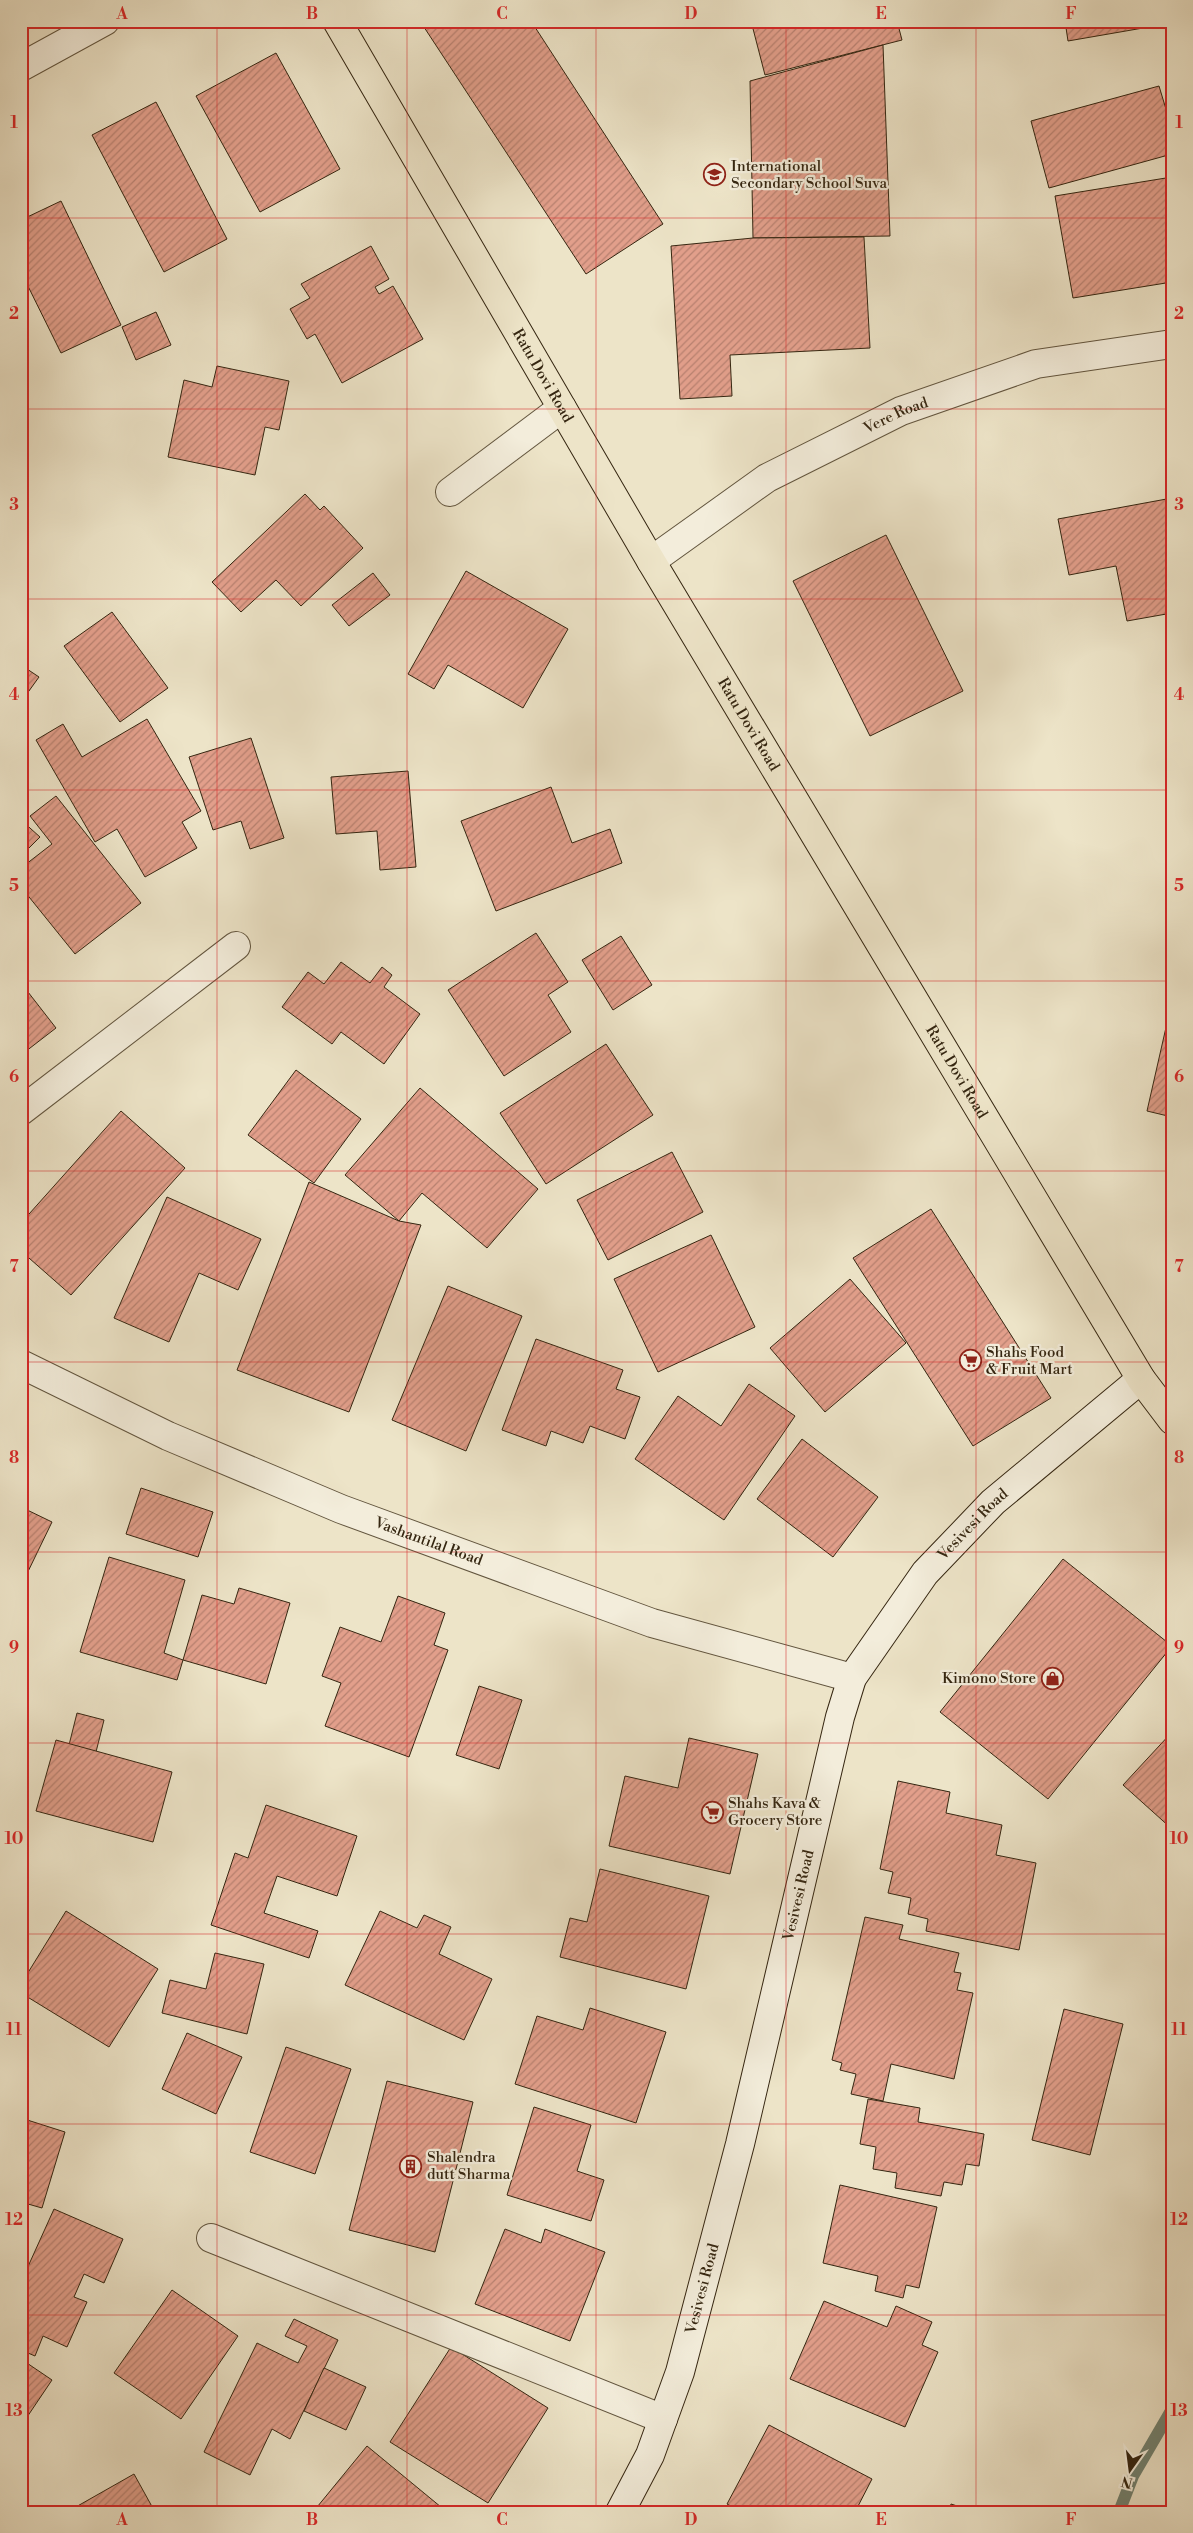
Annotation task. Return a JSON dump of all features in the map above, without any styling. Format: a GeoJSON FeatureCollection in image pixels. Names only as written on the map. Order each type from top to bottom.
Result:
{"type":"FeatureCollection","features":[{"type":"Feature","properties":{"kind":"main road","name":"Ratu Dovi Road"},"geometry":{"type":"LineString","coordinates":[[337,21],[651,561],[1141,1379],[1172,1420]]}},
{"type":"Feature","properties":{"kind":"street"},"geometry":{"type":"LineString","coordinates":[[21,67],[105,21]]}},
{"type":"Feature","properties":{"kind":"street","name":"Vere Road"},"geometry":{"type":"LineString","coordinates":[[651,561],[767,478],[901,412],[1036,364],[1172,344]]}},
{"type":"Feature","properties":{"kind":"street"},"geometry":{"type":"LineString","coordinates":[[450,492],[562,408]]}},
{"type":"Feature","properties":{"kind":"street"},"geometry":{"type":"LineString","coordinates":[[21,1111],[236,946]]}},
{"type":"Feature","properties":{"kind":"street","name":"Vashantilal Road"},"geometry":{"type":"LineString","coordinates":[[21,1364],[168,1436],[342,1509],[652,1622],[852,1678]]}},
{"type":"Feature","properties":{"kind":"street","name":"Vesivesi Road"},"geometry":{"type":"LineString","coordinates":[[620,2512],[650,2455],[680,2372],[738,2154],[840,1717],[852,1678],[925,1572],[993,1502],[1141,1379]]}},
{"type":"Feature","properties":{"kind":"street"},"geometry":{"type":"LineString","coordinates":[[211,2238],[663,2419]]}},
{"type":"Feature","properties":{"kind":"building"},"geometry":{"type":"Polygon","coordinates":[[[420,21],[531,21],[663,224],[586,274],[420,21]]]}},
{"type":"Feature","properties":{"kind":"building"},"geometry":{"type":"Polygon","coordinates":[[[751,21],[897,21],[902,40],[765,75],[751,21]]]}},
{"type":"Feature","properties":{"kind":"building"},"geometry":{"type":"Polygon","coordinates":[[[1065,21],[1172,21],[1172,23],[1068,41],[1065,21]]]}},
{"type":"Feature","properties":{"kind":"building"},"geometry":{"type":"Polygon","coordinates":[[[883,45],[890,236],[753,238],[750,81],[883,45]]]}},
{"type":"Feature","properties":{"kind":"building"},"geometry":{"type":"Polygon","coordinates":[[[276,53],[340,169],[260,212],[196,96],[276,53]]]}},
{"type":"Feature","properties":{"kind":"building"},"geometry":{"type":"Polygon","coordinates":[[[1159,86],[1172,129],[1172,154],[1049,188],[1031,121],[1159,86]]]}},
{"type":"Feature","properties":{"kind":"building"},"geometry":{"type":"Polygon","coordinates":[[[156,102],[227,239],[164,272],[92,135],[156,102]]]}},
{"type":"Feature","properties":{"kind":"building"},"geometry":{"type":"Polygon","coordinates":[[[1172,177],[1172,282],[1073,298],[1055,196],[1172,177]]]}},
{"type":"Feature","properties":{"kind":"building"},"geometry":{"type":"Polygon","coordinates":[[[61,201],[121,325],[61,353],[21,272],[21,220],[61,201]]]}},
{"type":"Feature","properties":{"kind":"building"},"geometry":{"type":"Polygon","coordinates":[[[864,237],[870,348],[730,355],[732,396],[680,399],[671,246],[753,238],[864,237]]]}},
{"type":"Feature","properties":{"kind":"building"},"geometry":{"type":"Polygon","coordinates":[[[371,246],[389,279],[375,287],[379,294],[393,286],[423,339],[342,383],[315,334],[307,339],[290,309],[310,298],[301,284],[371,246]]]}},
{"type":"Feature","properties":{"kind":"building"},"geometry":{"type":"Polygon","coordinates":[[[156,312],[171,345],[136,360],[122,327],[156,312]]]}},
{"type":"Feature","properties":{"kind":"building"},"geometry":{"type":"Polygon","coordinates":[[[217,366],[289,381],[279,430],[265,427],[255,475],[168,457],[184,380],[212,387],[217,366]]]}},
{"type":"Feature","properties":{"kind":"building"},"geometry":{"type":"Polygon","coordinates":[[[305,494],[320,510],[324,506],[363,548],[301,606],[276,580],[241,612],[212,582],[305,494]]]}},
{"type":"Feature","properties":{"kind":"building"},"geometry":{"type":"Polygon","coordinates":[[[1172,498],[1172,613],[1127,621],[1116,566],[1069,575],[1058,519],[1172,498]]]}},
{"type":"Feature","properties":{"kind":"building"},"geometry":{"type":"Polygon","coordinates":[[[886,535],[963,691],[870,736],[793,581],[886,535]]]}},
{"type":"Feature","properties":{"kind":"building"},"geometry":{"type":"Polygon","coordinates":[[[466,571],[568,629],[523,708],[448,665],[434,689],[408,674],[466,571]]]}},
{"type":"Feature","properties":{"kind":"building"},"geometry":{"type":"Polygon","coordinates":[[[373,573],[390,595],[349,626],[332,605],[373,573]]]}},
{"type":"Feature","properties":{"kind":"building"},"geometry":{"type":"Polygon","coordinates":[[[112,612],[168,688],[120,722],[64,646],[112,612]]]}},
{"type":"Feature","properties":{"kind":"building"},"geometry":{"type":"Polygon","coordinates":[[[21,665],[39,677],[21,702],[21,665]]]}},
{"type":"Feature","properties":{"kind":"building"},"geometry":{"type":"Polygon","coordinates":[[[147,719],[201,811],[182,822],[197,848],[145,877],[117,829],[95,842],[36,740],[63,724],[82,757],[147,719]]]}},
{"type":"Feature","properties":{"kind":"building"},"geometry":{"type":"Polygon","coordinates":[[[251,738],[284,838],[250,849],[241,821],[213,830],[189,757],[251,738]]]}},
{"type":"Feature","properties":{"kind":"building"},"geometry":{"type":"Polygon","coordinates":[[[408,771],[416,867],[380,870],[377,831],[336,834],[331,777],[408,771]]]}},
{"type":"Feature","properties":{"kind":"building"},"geometry":{"type":"Polygon","coordinates":[[[551,787],[572,843],[610,829],[622,863],[496,911],[461,821],[551,787]]]}},
{"type":"Feature","properties":{"kind":"building"},"geometry":{"type":"Polygon","coordinates":[[[56,796],[141,903],[75,954],[21,887],[21,868],[52,844],[30,816],[56,796]]]}},
{"type":"Feature","properties":{"kind":"building"},"geometry":{"type":"Polygon","coordinates":[[[21,820],[40,837],[21,856],[21,820]]]}},
{"type":"Feature","properties":{"kind":"building"},"geometry":{"type":"Polygon","coordinates":[[[536,933],[568,982],[548,995],[571,1032],[504,1076],[448,990],[536,933]]]}},
{"type":"Feature","properties":{"kind":"building"},"geometry":{"type":"Polygon","coordinates":[[[621,936],[652,985],[613,1010],[582,960],[621,936]]]}},
{"type":"Feature","properties":{"kind":"building"},"geometry":{"type":"Polygon","coordinates":[[[341,962],[370,983],[382,967],[392,975],[384,987],[420,1014],[384,1064],[341,1032],[332,1044],[282,1007],[308,972],[324,984],[341,962]]]}},
{"type":"Feature","properties":{"kind":"building"},"geometry":{"type":"Polygon","coordinates":[[[21,983],[56,1028],[21,1055],[21,983]]]}},
{"type":"Feature","properties":{"kind":"building"},"geometry":{"type":"Polygon","coordinates":[[[1172,1001],[1172,1117],[1147,1111],[1172,1001]]]}},
{"type":"Feature","properties":{"kind":"building"},"geometry":{"type":"Polygon","coordinates":[[[606,1044],[653,1115],[546,1184],[500,1113],[606,1044]]]}},
{"type":"Feature","properties":{"kind":"building"},"geometry":{"type":"Polygon","coordinates":[[[296,1070],[361,1119],[314,1183],[248,1135],[296,1070]]]}},
{"type":"Feature","properties":{"kind":"building"},"geometry":{"type":"Polygon","coordinates":[[[420,1088],[538,1189],[487,1248],[422,1193],[399,1221],[345,1175],[420,1088]]]}},
{"type":"Feature","properties":{"kind":"building"},"geometry":{"type":"Polygon","coordinates":[[[121,1111],[185,1168],[71,1295],[21,1251],[21,1223],[121,1111]]]}},
{"type":"Feature","properties":{"kind":"building"},"geometry":{"type":"Polygon","coordinates":[[[672,1152],[703,1212],[608,1260],[577,1200],[672,1152]]]}},
{"type":"Feature","properties":{"kind":"building"},"geometry":{"type":"Polygon","coordinates":[[[309,1182],[399,1221],[421,1225],[349,1412],[237,1370],[309,1182]]]}},
{"type":"Feature","properties":{"kind":"building"},"geometry":{"type":"Polygon","coordinates":[[[167,1197],[261,1239],[238,1290],[199,1273],[169,1342],[114,1318],[167,1197]]]}},
{"type":"Feature","properties":{"kind":"building"},"geometry":{"type":"Polygon","coordinates":[[[931,1209],[1051,1398],[973,1446],[853,1258],[931,1209]]]}},
{"type":"Feature","properties":{"kind":"building"},"geometry":{"type":"Polygon","coordinates":[[[711,1235],[755,1327],[658,1372],[614,1279],[711,1235]]]}},
{"type":"Feature","properties":{"kind":"building"},"geometry":{"type":"Polygon","coordinates":[[[850,1279],[906,1343],[825,1412],[770,1348],[850,1279]]]}},
{"type":"Feature","properties":{"kind":"building"},"geometry":{"type":"Polygon","coordinates":[[[448,1286],[522,1316],[466,1451],[392,1420],[448,1286]]]}},
{"type":"Feature","properties":{"kind":"building"},"geometry":{"type":"Polygon","coordinates":[[[536,1339],[623,1370],[616,1389],[640,1397],[625,1439],[590,1426],[583,1443],[551,1431],[546,1446],[502,1430],[536,1339]]]}},
{"type":"Feature","properties":{"kind":"building"},"geometry":{"type":"Polygon","coordinates":[[[749,1384],[795,1416],[724,1520],[635,1459],[678,1396],[721,1426],[749,1384]]]}},
{"type":"Feature","properties":{"kind":"building"},"geometry":{"type":"Polygon","coordinates":[[[802,1439],[878,1497],[833,1557],[757,1499],[802,1439]]]}},
{"type":"Feature","properties":{"kind":"building"},"geometry":{"type":"Polygon","coordinates":[[[141,1488],[213,1512],[198,1557],[126,1534],[141,1488]]]}},
{"type":"Feature","properties":{"kind":"building"},"geometry":{"type":"Polygon","coordinates":[[[21,1507],[52,1522],[21,1586],[21,1507]]]}},
{"type":"Feature","properties":{"kind":"building"},"geometry":{"type":"Polygon","coordinates":[[[109,1557],[185,1580],[164,1653],[183,1660],[177,1680],[80,1652],[109,1557]]]}},
{"type":"Feature","properties":{"kind":"building"},"geometry":{"type":"Polygon","coordinates":[[[1063,1559],[1172,1646],[1048,1799],[940,1712],[1063,1559]]]}},
{"type":"Feature","properties":{"kind":"building"},"geometry":{"type":"Polygon","coordinates":[[[239,1588],[290,1603],[266,1684],[183,1660],[202,1595],[234,1604],[239,1588]]]}},
{"type":"Feature","properties":{"kind":"building"},"geometry":{"type":"Polygon","coordinates":[[[398,1596],[445,1613],[434,1645],[448,1650],[409,1757],[325,1726],[341,1683],[322,1676],[340,1627],[381,1642],[398,1596]]]}},
{"type":"Feature","properties":{"kind":"building"},"geometry":{"type":"Polygon","coordinates":[[[479,1686],[522,1700],[499,1769],[456,1755],[479,1686]]]}},
{"type":"Feature","properties":{"kind":"building"},"geometry":{"type":"Polygon","coordinates":[[[77,1713],[104,1720],[96,1752],[69,1745],[77,1713]]]}},
{"type":"Feature","properties":{"kind":"building"},"geometry":{"type":"Polygon","coordinates":[[[1172,1732],[1172,1829],[1123,1785],[1172,1732]]]}},
{"type":"Feature","properties":{"kind":"building"},"geometry":{"type":"Polygon","coordinates":[[[689,1738],[758,1754],[730,1874],[609,1846],[625,1776],[678,1788],[689,1738]]]}},
{"type":"Feature","properties":{"kind":"building"},"geometry":{"type":"Polygon","coordinates":[[[56,1740],[172,1772],[153,1842],[36,1811],[56,1740]]]}},
{"type":"Feature","properties":{"kind":"building"},"geometry":{"type":"Polygon","coordinates":[[[898,1781],[950,1792],[946,1813],[1002,1825],[996,1855],[1036,1863],[1019,1950],[926,1931],[928,1919],[908,1914],[911,1898],[888,1893],[893,1872],[880,1869],[898,1781]]]}},
{"type":"Feature","properties":{"kind":"building"},"geometry":{"type":"Polygon","coordinates":[[[266,1805],[357,1836],[337,1896],[277,1876],[264,1913],[318,1931],[309,1958],[211,1925],[235,1853],[248,1858],[266,1805]]]}},
{"type":"Feature","properties":{"kind":"building"},"geometry":{"type":"Polygon","coordinates":[[[600,1869],[709,1896],[686,1989],[560,1957],[570,1918],[587,1922],[600,1869]]]}},
{"type":"Feature","properties":{"kind":"building"},"geometry":{"type":"Polygon","coordinates":[[[66,1911],[158,1969],[109,2047],[21,1993],[21,1984],[66,1911]]]}},
{"type":"Feature","properties":{"kind":"building"},"geometry":{"type":"Polygon","coordinates":[[[380,1911],[417,1928],[424,1915],[451,1927],[439,1954],[492,1979],[464,2040],[345,1985],[380,1911]]]}},
{"type":"Feature","properties":{"kind":"building"},"geometry":{"type":"Polygon","coordinates":[[[865,1917],[903,1925],[899,1939],[959,1953],[954,1972],[961,1973],[957,1990],[973,1993],[954,2079],[891,2064],[883,2101],[851,2094],[856,2074],[840,2070],[842,2063],[832,2060],[865,1917]]]}},
{"type":"Feature","properties":{"kind":"building"},"geometry":{"type":"Polygon","coordinates":[[[215,1953],[264,1964],[247,2034],[162,2013],[170,1980],[206,1989],[215,1953]]]}},
{"type":"Feature","properties":{"kind":"building"},"geometry":{"type":"Polygon","coordinates":[[[590,2008],[666,2032],[636,2123],[515,2084],[537,2016],[583,2030],[590,2008]]]}},
{"type":"Feature","properties":{"kind":"building"},"geometry":{"type":"Polygon","coordinates":[[[1064,2009],[1123,2024],[1090,2155],[1032,2140],[1064,2009]]]}},
{"type":"Feature","properties":{"kind":"building"},"geometry":{"type":"Polygon","coordinates":[[[187,2033],[242,2057],[216,2114],[162,2089],[187,2033]]]}},
{"type":"Feature","properties":{"kind":"building"},"geometry":{"type":"Polygon","coordinates":[[[286,2047],[351,2069],[315,2174],[250,2152],[286,2047]]]}},
{"type":"Feature","properties":{"kind":"building","name":"Shalendra dutt Sharma"},"geometry":{"type":"Polygon","coordinates":[[[387,2081],[473,2102],[435,2252],[349,2230],[387,2081]]]}},
{"type":"Feature","properties":{"kind":"building"},"geometry":{"type":"Polygon","coordinates":[[[868,2099],[920,2108],[918,2122],[984,2134],[979,2166],[966,2164],[962,2185],[944,2182],[941,2196],[895,2188],[897,2173],[873,2169],[876,2147],[860,2144],[868,2099]]]}},
{"type":"Feature","properties":{"kind":"building"},"geometry":{"type":"Polygon","coordinates":[[[534,2107],[591,2125],[577,2171],[604,2180],[591,2221],[507,2195],[534,2107]]]}},
{"type":"Feature","properties":{"kind":"building"},"geometry":{"type":"Polygon","coordinates":[[[21,2118],[65,2132],[42,2208],[21,2202],[21,2118]]]}},
{"type":"Feature","properties":{"kind":"building"},"geometry":{"type":"Polygon","coordinates":[[[840,2185],[937,2207],[919,2288],[906,2285],[903,2298],[875,2291],[878,2276],[823,2263],[840,2185]]]}},
{"type":"Feature","properties":{"kind":"building"},"geometry":{"type":"Polygon","coordinates":[[[54,2209],[123,2239],[104,2283],[84,2274],[74,2297],[87,2302],[67,2347],[43,2336],[35,2356],[21,2350],[21,2282],[54,2209]]]}},
{"type":"Feature","properties":{"kind":"building"},"geometry":{"type":"Polygon","coordinates":[[[505,2229],[541,2243],[545,2229],[605,2252],[570,2341],[475,2304],[505,2229]]]}},
{"type":"Feature","properties":{"kind":"building"},"geometry":{"type":"Polygon","coordinates":[[[172,2290],[238,2336],[181,2419],[114,2373],[172,2290]]]}},
{"type":"Feature","properties":{"kind":"building"},"geometry":{"type":"Polygon","coordinates":[[[824,2301],[887,2327],[896,2306],[932,2322],[922,2345],[938,2352],[905,2427],[790,2379],[824,2301]]]}},
{"type":"Feature","properties":{"kind":"building"},"geometry":{"type":"Polygon","coordinates":[[[294,2319],[338,2340],[290,2439],[272,2429],[250,2475],[204,2452],[257,2343],[298,2363],[307,2346],[285,2336],[294,2319]]]}},
{"type":"Feature","properties":{"kind":"building"},"geometry":{"type":"Polygon","coordinates":[[[451,2347],[548,2408],[488,2503],[390,2442],[451,2347]]]}},
{"type":"Feature","properties":{"kind":"building"},"geometry":{"type":"Polygon","coordinates":[[[21,2359],[52,2380],[21,2426],[21,2359]]]}},
{"type":"Feature","properties":{"kind":"building"},"geometry":{"type":"Polygon","coordinates":[[[324,2368],[366,2387],[346,2430],[304,2411],[324,2368]]]}},
{"type":"Feature","properties":{"kind":"building"},"geometry":{"type":"Polygon","coordinates":[[[769,2425],[872,2479],[855,2512],[742,2512],[727,2504],[769,2425]]]}},
{"type":"Feature","properties":{"kind":"building"},"geometry":{"type":"Polygon","coordinates":[[[367,2446],[447,2512],[313,2512],[367,2446]]]}},
{"type":"Feature","properties":{"kind":"building"},"geometry":{"type":"Polygon","coordinates":[[[134,2474],[155,2512],[67,2512],[134,2474]]]}},
{"type":"Feature","properties":{"kind":"building"},"geometry":{"type":"Polygon","coordinates":[[[951,2504],[976,2512],[949,2512],[951,2504]]]}},
{"type":"Feature","properties":{"kind":"waterway"},"geometry":{"type":"LineString","coordinates":[[1119,2512],[1133,2476],[1172,2409]]}},
{"type":"Feature","properties":{"kind":"place","name":"International Secondary School Suva"},"geometry":{"type":"Point","coordinates":[715,175]}},
{"type":"Feature","properties":{"kind":"place","name":"Shahs Food & Fruit Mart"},"geometry":{"type":"Point","coordinates":[970,1361]}},
{"type":"Feature","properties":{"kind":"place","name":"Kimono Store"},"geometry":{"type":"Point","coordinates":[1052,1678]}},
{"type":"Feature","properties":{"kind":"place","name":"Shahs Kava & Grocery Store"},"geometry":{"type":"Point","coordinates":[712,1812]}},
{"type":"Feature","properties":{"kind":"place","name":"Shalendra dutt Sharma"},"geometry":{"type":"Point","coordinates":[411,2166]}}]}
